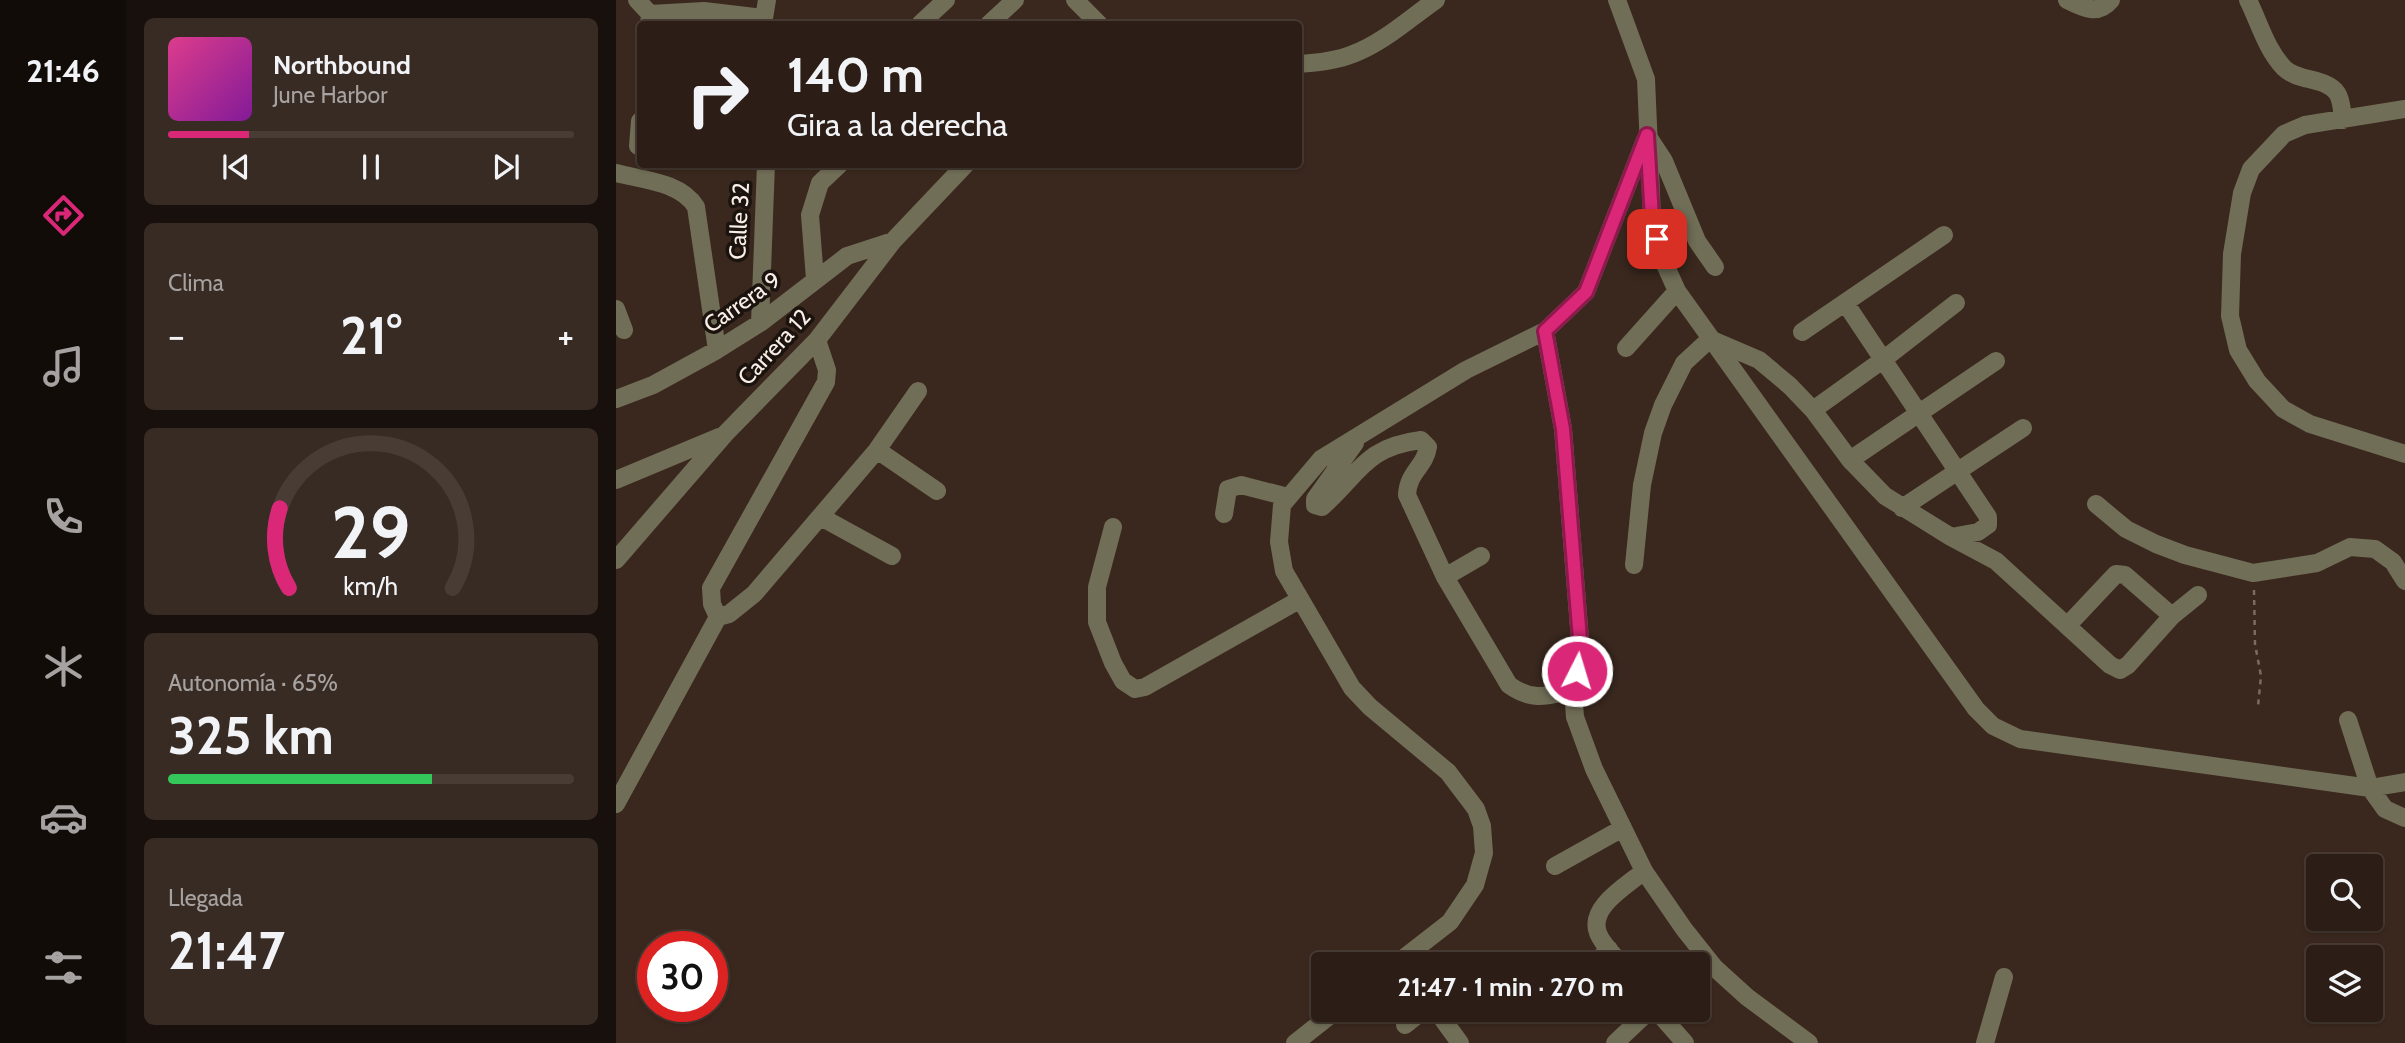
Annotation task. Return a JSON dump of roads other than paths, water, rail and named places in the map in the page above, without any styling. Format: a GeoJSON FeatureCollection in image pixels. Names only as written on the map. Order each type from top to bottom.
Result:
{"type":"FeatureCollection","features":[{"type":"Feature","properties":{"kind":"street"},"geometry":{"type":"LineString","coordinates":[[637,0],[649,19],[705,12],[765,14]]}},
{"type":"Feature","properties":{"kind":"street"},"geometry":{"type":"LineString","coordinates":[[923,21],[946,0]]}},
{"type":"Feature","properties":{"kind":"street"},"geometry":{"type":"LineString","coordinates":[[992,21],[1015,0]]}},
{"type":"Feature","properties":{"kind":"street"},"geometry":{"type":"LineString","coordinates":[[1074,0],[1096,21]]}},
{"type":"Feature","properties":{"kind":"street"},"geometry":{"type":"LineString","coordinates":[[1302,64],[1353,54],[1382,39],[1436,0]]}},
{"type":"Feature","properties":{"kind":"street"},"geometry":{"type":"LineString","coordinates":[[1617,0],[1646,79],[1652,218],[1663,260],[1677,291],[1976,709],[1993,726],[2020,739],[2370,788],[2405,782]]}},
{"type":"Feature","properties":{"kind":"street"},"geometry":{"type":"LineString","coordinates":[[2067,0],[2095,10],[2111,0]]}},
{"type":"Feature","properties":{"kind":"street"},"geometry":{"type":"LineString","coordinates":[[2248,0],[2271,51],[2282,65],[2297,77],[2327,85],[2336,91],[2343,120]]}},
{"type":"Feature","properties":{"kind":"street"},"geometry":{"type":"LineString","coordinates":[[2405,109],[2305,125],[2284,134],[2251,169],[2242,193],[2232,254],[2230,316],[2238,350],[2257,381],[2283,409],[2310,424],[2405,454]]}},
{"type":"Feature","properties":{"kind":"street"},"geometry":{"type":"LineString","coordinates":[[1647,135],[1664,161],[1697,241],[1714,267]]}},
{"type":"Feature","properties":{"kind":"street"},"geometry":{"type":"LineString","coordinates":[[1413,952],[1450,922],[1475,884],[1484,853],[1482,826],[1476,810],[1448,772],[1370,707],[1352,688],[1284,570],[1279,542],[1282,505],[1321,459],[1466,370],[1545,331],[1586,292],[1647,135]]}},
{"type":"Feature","properties":{"kind":"street","name":"Calle 32"},"geometry":{"type":"LineString","coordinates":[[760,323],[766,168]]}},
{"type":"Feature","properties":{"kind":"street"},"geometry":{"type":"LineString","coordinates":[[815,279],[810,215],[821,183],[836,168]]}},
{"type":"Feature","properties":{"kind":"street","name":"Carrera 12"},"geometry":{"type":"LineString","coordinates":[[616,560],[725,434],[817,340],[893,241],[958,168]]}},
{"type":"Feature","properties":{"kind":"street"},"geometry":{"type":"LineString","coordinates":[[616,173],[678,189],[689,196],[696,206],[717,351]]}},
{"type":"Feature","properties":{"kind":"street"},"geometry":{"type":"LineString","coordinates":[[1802,332],[1944,235]]}},
{"type":"Feature","properties":{"kind":"street","name":"Carrera 9"},"geometry":{"type":"LineString","coordinates":[[616,399],[653,385],[717,351],[760,323],[848,256],[865,248],[893,241]]}},
{"type":"Feature","properties":{"kind":"street"},"geometry":{"type":"LineString","coordinates":[[1626,348],[1677,291]]}},
{"type":"Feature","properties":{"kind":"street"},"geometry":{"type":"LineString","coordinates":[[1813,410],[1956,303]]}},
{"type":"Feature","properties":{"kind":"street"},"geometry":{"type":"LineString","coordinates":[[1846,304],[1988,517],[1988,525],[1978,532],[1951,537]]}},
{"type":"Feature","properties":{"kind":"street"},"geometry":{"type":"LineString","coordinates":[[616,309],[624,330]]}},
{"type":"Feature","properties":{"kind":"street"},"geometry":{"type":"LineString","coordinates":[[1545,331],[1563,429],[1581,652],[1573,690],[1575,717],[1594,769],[1644,871],[1714,968],[1747,997],[1809,1043]]}},
{"type":"Feature","properties":{"kind":"street"},"geometry":{"type":"LineString","coordinates":[[1710,339],[1759,360],[1813,410],[1850,460],[1885,496],[1996,561],[2110,665],[2120,670],[2128,665],[2172,615],[2198,595]]}},
{"type":"Feature","properties":{"kind":"street"},"geometry":{"type":"LineString","coordinates":[[1634,565],[1642,485],[1653,433],[1663,405],[1684,363],[1710,339]]}},
{"type":"Feature","properties":{"kind":"street"},"geometry":{"type":"LineString","coordinates":[[718,617],[712,604],[711,588],[826,382],[827,370],[817,340]]}},
{"type":"Feature","properties":{"kind":"street"},"geometry":{"type":"LineString","coordinates":[[1850,460],[1996,361]]}},
{"type":"Feature","properties":{"kind":"street"},"geometry":{"type":"LineString","coordinates":[[616,804],[718,617],[739,608],[754,594],[877,450],[918,391]]}},
{"type":"Feature","properties":{"kind":"street"},"geometry":{"type":"LineString","coordinates":[[1902,508],[2023,428]]}},
{"type":"Feature","properties":{"kind":"street"},"geometry":{"type":"LineString","coordinates":[[616,480],[725,434]]}},
{"type":"Feature","properties":{"kind":"street"},"geometry":{"type":"LineString","coordinates":[[1361,434],[1315,499],[1315,505],[1322,507],[1365,462],[1383,449],[1403,442],[1421,440],[1428,447],[1427,456],[1408,482],[1407,495],[1445,578],[1509,684],[1518,691],[1539,698],[1573,690]]}},
{"type":"Feature","properties":{"kind":"street"},"geometry":{"type":"LineString","coordinates":[[877,450],[937,491]]}},
{"type":"Feature","properties":{"kind":"street"},"geometry":{"type":"LineString","coordinates":[[1224,514],[1228,489],[1241,485],[1288,497]]}},
{"type":"Feature","properties":{"kind":"street"},"geometry":{"type":"LineString","coordinates":[[2096,504],[2126,529],[2156,544],[2185,555],[2253,573],[2317,563],[2350,547],[2375,549],[2393,562],[2405,582]]}},
{"type":"Feature","properties":{"kind":"street"},"geometry":{"type":"LineString","coordinates":[[821,517],[892,556]]}},
{"type":"Feature","properties":{"kind":"street"},"geometry":{"type":"LineString","coordinates":[[1113,527],[1097,587],[1097,622],[1123,681],[1135,689],[1145,687],[1299,600]]}},
{"type":"Feature","properties":{"kind":"street"},"geometry":{"type":"LineString","coordinates":[[1445,578],[1481,556]]}},
{"type":"Feature","properties":{"kind":"street"},"geometry":{"type":"LineString","coordinates":[[2067,626],[2116,575],[2125,575],[2172,615]]}},
{"type":"Feature","properties":{"kind":"street"},"geometry":{"type":"LineString","coordinates":[[2348,720],[2370,788],[2385,809],[2405,818]]}},
{"type":"Feature","properties":{"kind":"street"},"geometry":{"type":"LineString","coordinates":[[1555,866],[1623,828]]}},
{"type":"Feature","properties":{"kind":"street"},"geometry":{"type":"LineString","coordinates":[[1611,952],[1598,933],[1597,920],[1604,904],[1644,871]]}},
{"type":"Feature","properties":{"kind":"street"},"geometry":{"type":"LineString","coordinates":[[1606,952],[1609,949]]}},
{"type":"Feature","properties":{"kind":"street"},"geometry":{"type":"LineString","coordinates":[[1985,1043],[2004,977]]}},
{"type":"Feature","properties":{"kind":"street"},"geometry":{"type":"LineString","coordinates":[[1295,1043],[1322,1022]]}},
{"type":"Feature","properties":{"kind":"street"},"geometry":{"type":"LineString","coordinates":[[1405,1025],[1409,1022]]}},
{"type":"Feature","properties":{"kind":"street"},"geometry":{"type":"LineString","coordinates":[[1445,1022],[1460,1043]]}},
{"type":"Feature","properties":{"kind":"street"},"geometry":{"type":"LineString","coordinates":[[1615,1043],[1637,1022]]}},
{"type":"Feature","properties":{"kind":"street"},"geometry":{"type":"LineString","coordinates":[[1667,1022],[1685,1043]]}}]}
